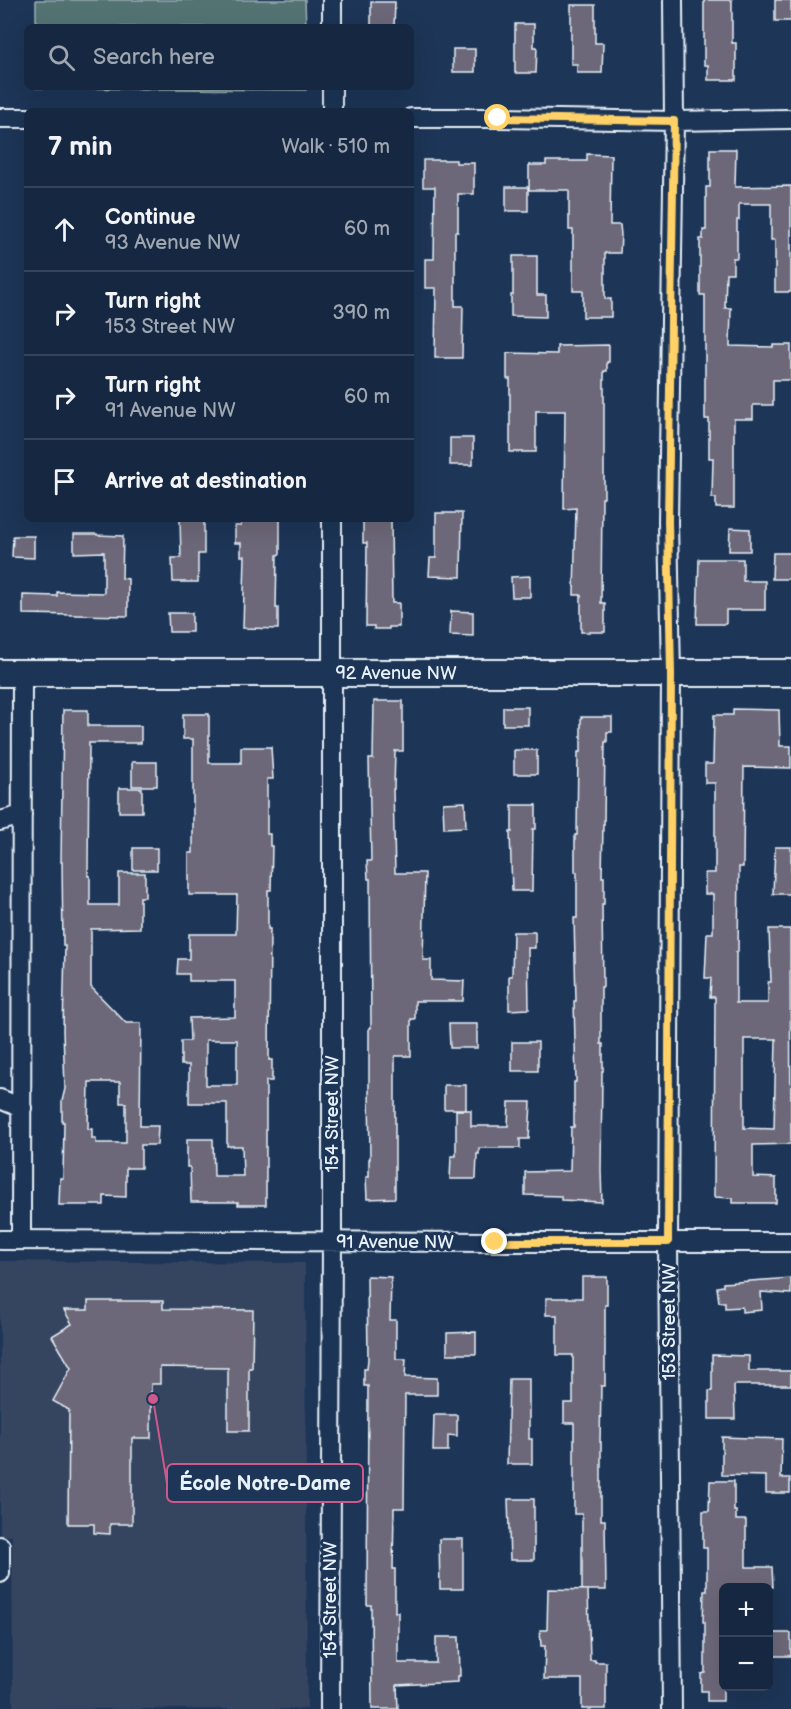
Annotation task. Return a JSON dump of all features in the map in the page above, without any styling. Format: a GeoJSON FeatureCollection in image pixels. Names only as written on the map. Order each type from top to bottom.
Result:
{"type":"FeatureCollection","features":[{"type":"Feature","properties":{"kind":"street"},"geometry":{"type":"LineString","coordinates":[[332,0],[332,24]]}},
{"type":"Feature","properties":{"kind":"street","name":"153 Street NW"},"geometry":{"type":"LineString","coordinates":[[672,1709],[668,1242],[671,674],[668,521],[674,121],[673,0]]}},
{"type":"Feature","properties":{"kind":"street"},"geometry":{"type":"LineString","coordinates":[[332,90],[332,108]]}},
{"type":"Feature","properties":{"kind":"street"},"geometry":{"type":"LineString","coordinates":[[0,118],[24,118]]}},
{"type":"Feature","properties":{"kind":"street"},"geometry":{"type":"LineString","coordinates":[[414,118],[674,121],[791,119]]}},
{"type":"Feature","properties":{"kind":"street","name":"154 Street NW"},"geometry":{"type":"LineString","coordinates":[[330,1709],[332,522]]}},
{"type":"Feature","properties":{"kind":"street"},"geometry":{"type":"LineString","coordinates":[[11,673],[22,815],[21,1240]]}},
{"type":"Feature","properties":{"kind":"street","name":"92 Avenue NW"},"geometry":{"type":"LineString","coordinates":[[11,673],[791,673]]}},
{"type":"Feature","properties":{"kind":"street"},"geometry":{"type":"LineString","coordinates":[[0,821],[22,815]]}},
{"type":"Feature","properties":{"kind":"street"},"geometry":{"type":"LineString","coordinates":[[0,1099],[22,1108]]}},
{"type":"Feature","properties":{"kind":"street","name":"91 Avenue NW"},"geometry":{"type":"LineString","coordinates":[[0,1240],[791,1242]]}},
{"type":"Feature","properties":{"kind":"street"},"geometry":{"type":"LineString","coordinates":[[0,1546],[0,1573]]}},
{"type":"Feature","properties":{"kind":"shaded area"},"geometry":{"type":"Polygon","coordinates":[[[0,1261],[305,1263],[307,1709],[13,1709],[12,1536],[0,1535],[0,1261]]]}},
{"type":"Feature","properties":{"kind":"green space"},"geometry":{"type":"Polygon","coordinates":[[[36,0],[305,0],[306,24],[36,24],[36,0]]]}},
{"type":"Feature","properties":{"kind":"building"},"geometry":{"type":"Polygon","coordinates":[[[704,0],[732,0],[732,43],[736,43],[736,80],[708,80],[708,65],[704,65],[704,0]]]}},
{"type":"Feature","properties":{"kind":"building"},"geometry":{"type":"Polygon","coordinates":[[[775,0],[791,0],[791,21],[775,21],[775,0]]]}},
{"type":"Feature","properties":{"kind":"building"},"geometry":{"type":"Polygon","coordinates":[[[371,2],[395,2],[394,24],[371,24],[371,2]]]}},
{"type":"Feature","properties":{"kind":"building"},"geometry":{"type":"Polygon","coordinates":[[[571,5],[595,5],[595,43],[603,43],[602,73],[577,73],[577,64],[571,64],[571,5]]]}},
{"type":"Feature","properties":{"kind":"building"},"geometry":{"type":"Polygon","coordinates":[[[515,24],[534,24],[534,47],[537,47],[536,73],[515,73],[515,24]]]}},
{"type":"Feature","properties":{"kind":"building"},"geometry":{"type":"Polygon","coordinates":[[[453,49],[475,49],[475,72],[453,72],[453,49]]]}},
{"type":"Feature","properties":{"kind":"building"},"geometry":{"type":"Polygon","coordinates":[[[710,149],[736,149],[735,187],[791,186],[791,292],[775,292],[775,240],[771,240],[771,204],[739,204],[737,258],[733,258],[733,273],[726,273],[725,308],[731,308],[730,346],[791,345],[791,380],[773,380],[773,405],[753,405],[753,419],[734,419],[734,508],[716,508],[716,498],[712,498],[713,458],[709,458],[709,419],[705,419],[705,295],[700,295],[700,239],[703,239],[703,230],[706,230],[706,187],[710,187],[710,149]]]}},
{"type":"Feature","properties":{"kind":"building"},"geometry":{"type":"Polygon","coordinates":[[[587,154],[611,155],[610,225],[620,225],[621,235],[620,253],[605,253],[605,299],[611,299],[611,317],[583,317],[583,291],[573,291],[573,230],[569,230],[569,190],[529,190],[529,165],[546,165],[546,161],[587,161],[587,154]]]}},
{"type":"Feature","properties":{"kind":"building"},"geometry":{"type":"Polygon","coordinates":[[[423,160],[456,160],[456,163],[474,163],[474,194],[458,194],[458,232],[455,232],[455,306],[463,306],[462,358],[435,358],[436,288],[425,288],[425,259],[434,259],[435,187],[423,187],[423,160]]]}},
{"type":"Feature","properties":{"kind":"building"},"geometry":{"type":"Polygon","coordinates":[[[506,187],[528,187],[528,211],[506,211],[506,187]]]}},
{"type":"Feature","properties":{"kind":"building"},"geometry":{"type":"Polygon","coordinates":[[[513,256],[537,256],[537,295],[546,295],[546,317],[511,316],[513,256]]]}},
{"type":"Feature","properties":{"kind":"building"},"geometry":{"type":"Polygon","coordinates":[[[609,345],[609,362],[607,362],[607,371],[604,371],[604,498],[602,498],[601,603],[605,603],[605,632],[581,632],[581,595],[574,595],[576,508],[564,509],[565,411],[536,411],[536,452],[510,452],[510,379],[507,379],[507,353],[557,354],[557,346],[609,345]]]}},
{"type":"Feature","properties":{"kind":"building"},"geometry":{"type":"Polygon","coordinates":[[[450,438],[473,438],[473,465],[450,465],[450,438]]]}},
{"type":"Feature","properties":{"kind":"building"},"geometry":{"type":"Polygon","coordinates":[[[436,513],[462,513],[461,577],[429,576],[430,558],[436,558],[436,513]]]}},
{"type":"Feature","properties":{"kind":"building"},"geometry":{"type":"Polygon","coordinates":[[[180,522],[204,522],[204,554],[198,554],[198,582],[173,582],[172,558],[181,558],[180,522]]]}},
{"type":"Feature","properties":{"kind":"building"},"geometry":{"type":"Polygon","coordinates":[[[241,522],[280,522],[276,608],[278,608],[278,629],[243,628],[245,556],[241,556],[241,543],[235,543],[235,526],[241,526],[241,522]]]}},
{"type":"Feature","properties":{"kind":"building"},"geometry":{"type":"Polygon","coordinates":[[[363,522],[391,522],[392,603],[399,603],[399,627],[374,629],[374,626],[366,626],[367,543],[363,543],[363,522]]]}},
{"type":"Feature","properties":{"kind":"building"},"geometry":{"type":"Polygon","coordinates":[[[730,528],[750,529],[750,551],[729,551],[730,528]]]}},
{"type":"Feature","properties":{"kind":"building"},"geometry":{"type":"Polygon","coordinates":[[[74,534],[123,536],[122,578],[128,579],[128,616],[23,614],[23,595],[57,596],[57,592],[104,593],[104,552],[74,553],[74,534]]]}},
{"type":"Feature","properties":{"kind":"building"},"geometry":{"type":"Polygon","coordinates":[[[13,536],[34,536],[34,558],[12,557],[13,536]]]}},
{"type":"Feature","properties":{"kind":"building"},"geometry":{"type":"Polygon","coordinates":[[[773,553],[791,553],[791,579],[772,579],[773,553]]]}},
{"type":"Feature","properties":{"kind":"building"},"geometry":{"type":"Polygon","coordinates":[[[699,559],[743,559],[743,581],[765,581],[765,610],[726,610],[726,624],[697,624],[699,559]]]}},
{"type":"Feature","properties":{"kind":"building"},"geometry":{"type":"Polygon","coordinates":[[[530,576],[530,597],[512,597],[511,577],[530,576]]]}},
{"type":"Feature","properties":{"kind":"building"},"geometry":{"type":"Polygon","coordinates":[[[451,611],[473,612],[473,636],[450,635],[451,611]]]}},
{"type":"Feature","properties":{"kind":"building"},"geometry":{"type":"Polygon","coordinates":[[[168,613],[192,613],[192,632],[169,632],[168,613]]]}},
{"type":"Feature","properties":{"kind":"building"},"geometry":{"type":"Polygon","coordinates":[[[374,701],[403,701],[403,751],[395,751],[393,789],[395,873],[425,873],[423,960],[431,960],[431,980],[464,981],[463,1001],[415,1001],[415,1019],[411,1019],[411,1056],[395,1056],[395,1198],[367,1199],[366,1177],[369,1177],[370,1159],[369,1028],[371,1028],[370,879],[368,879],[367,861],[371,861],[369,759],[373,759],[374,701]]]}},
{"type":"Feature","properties":{"kind":"building"},"geometry":{"type":"Polygon","coordinates":[[[503,707],[528,707],[528,725],[503,725],[503,707]]]}},
{"type":"Feature","properties":{"kind":"building"},"geometry":{"type":"Polygon","coordinates":[[[733,709],[779,710],[780,746],[791,746],[791,768],[744,767],[743,867],[739,867],[738,952],[736,952],[736,1003],[768,1003],[768,982],[771,982],[769,929],[790,929],[791,1144],[753,1145],[753,1177],[776,1178],[776,1203],[733,1203],[733,1198],[714,1197],[715,997],[710,997],[711,978],[705,978],[707,933],[713,933],[713,894],[705,894],[705,873],[715,873],[715,783],[705,783],[705,764],[713,764],[714,715],[733,715],[733,709]],[[744,1039],[744,1128],[774,1129],[776,1039],[744,1039]]]}},
{"type":"Feature","properties":{"kind":"building"},"geometry":{"type":"Polygon","coordinates":[[[63,710],[88,710],[88,726],[141,726],[141,743],[89,743],[88,876],[90,876],[90,905],[119,905],[119,873],[145,873],[145,897],[140,897],[140,928],[91,929],[91,987],[126,1023],[141,1023],[140,1126],[158,1126],[157,1145],[141,1145],[141,1168],[126,1168],[126,1197],[104,1196],[104,1205],[59,1205],[60,1178],[63,1178],[62,1101],[65,1089],[63,1030],[65,946],[63,946],[61,862],[63,710]],[[89,1082],[88,1129],[92,1129],[92,1138],[96,1138],[96,1143],[126,1143],[126,1103],[120,1103],[120,1082],[89,1082]]]}},
{"type":"Feature","properties":{"kind":"building"},"geometry":{"type":"Polygon","coordinates":[[[183,714],[209,714],[209,763],[241,763],[241,747],[271,747],[273,779],[267,779],[267,834],[270,834],[270,846],[272,846],[271,890],[268,890],[268,929],[270,929],[269,1060],[272,1060],[272,1081],[266,1081],[266,1205],[238,1205],[238,1202],[191,1202],[187,1139],[213,1139],[214,1176],[243,1176],[242,1146],[227,1146],[227,1103],[189,1103],[189,1065],[181,1065],[181,1041],[190,1041],[189,1018],[235,1017],[235,981],[189,981],[189,974],[177,974],[178,959],[189,959],[189,934],[236,934],[237,895],[189,895],[189,853],[193,853],[193,739],[183,739],[183,714]],[[206,1040],[206,1085],[237,1085],[237,1040],[206,1040]]]}},
{"type":"Feature","properties":{"kind":"building"},"geometry":{"type":"Polygon","coordinates":[[[581,717],[612,717],[612,732],[607,732],[607,742],[605,742],[603,824],[602,1202],[561,1200],[561,1196],[525,1195],[525,1172],[570,1171],[571,1127],[574,1127],[574,1082],[576,1082],[574,918],[577,918],[577,872],[575,872],[575,835],[577,835],[578,752],[581,752],[581,717]]]}},
{"type":"Feature","properties":{"kind":"building"},"geometry":{"type":"Polygon","coordinates":[[[514,750],[537,750],[537,774],[514,774],[514,750]]]}},
{"type":"Feature","properties":{"kind":"building"},"geometry":{"type":"Polygon","coordinates":[[[132,762],[157,762],[157,786],[132,786],[132,762]]]}},
{"type":"Feature","properties":{"kind":"building"},"geometry":{"type":"Polygon","coordinates":[[[119,788],[142,788],[142,812],[119,812],[119,788]]]}},
{"type":"Feature","properties":{"kind":"building"},"geometry":{"type":"Polygon","coordinates":[[[465,802],[466,827],[444,828],[443,803],[465,802]]]}},
{"type":"Feature","properties":{"kind":"building"},"geometry":{"type":"Polygon","coordinates":[[[512,805],[536,805],[536,829],[533,829],[532,891],[512,891],[510,832],[512,832],[512,805]]]}},
{"type":"Feature","properties":{"kind":"building"},"geometry":{"type":"Polygon","coordinates":[[[775,847],[791,847],[791,894],[773,894],[775,847]]]}},
{"type":"Feature","properties":{"kind":"building"},"geometry":{"type":"Polygon","coordinates":[[[133,848],[157,848],[157,870],[133,870],[133,848]]]}},
{"type":"Feature","properties":{"kind":"building"},"geometry":{"type":"Polygon","coordinates":[[[513,932],[535,932],[535,948],[528,948],[529,1009],[509,1010],[513,932]]]}},
{"type":"Feature","properties":{"kind":"building"},"geometry":{"type":"Polygon","coordinates":[[[449,1024],[477,1024],[477,1048],[450,1048],[449,1024]]]}},
{"type":"Feature","properties":{"kind":"building"},"geometry":{"type":"Polygon","coordinates":[[[512,1042],[538,1042],[538,1071],[512,1071],[512,1042]]]}},
{"type":"Feature","properties":{"kind":"building"},"geometry":{"type":"Polygon","coordinates":[[[444,1085],[466,1085],[466,1109],[444,1109],[444,1085]]]}},
{"type":"Feature","properties":{"kind":"building"},"geometry":{"type":"Polygon","coordinates":[[[509,1102],[531,1102],[529,1139],[520,1139],[520,1148],[479,1148],[476,1179],[450,1179],[451,1156],[456,1156],[456,1110],[471,1110],[471,1126],[508,1126],[509,1102]]]}},
{"type":"Feature","properties":{"kind":"building"},"geometry":{"type":"Polygon","coordinates":[[[367,1276],[391,1277],[390,1320],[396,1320],[396,1359],[406,1359],[405,1377],[437,1378],[437,1395],[405,1395],[404,1508],[394,1508],[393,1569],[395,1569],[395,1612],[398,1612],[398,1663],[436,1663],[436,1637],[459,1637],[460,1676],[458,1676],[458,1682],[397,1685],[398,1709],[372,1709],[371,1605],[367,1605],[368,1386],[364,1386],[364,1369],[367,1369],[368,1359],[367,1276]]]}},
{"type":"Feature","properties":{"kind":"building"},"geometry":{"type":"Polygon","coordinates":[[[582,1277],[607,1277],[605,1386],[601,1386],[600,1442],[601,1520],[605,1520],[606,1590],[582,1590],[582,1514],[574,1514],[574,1423],[564,1423],[564,1403],[573,1403],[573,1355],[557,1355],[557,1315],[546,1315],[546,1298],[582,1298],[582,1277]]]}},
{"type":"Feature","properties":{"kind":"building"},"geometry":{"type":"Polygon","coordinates":[[[791,1278],[791,1294],[761,1292],[762,1310],[742,1312],[742,1307],[725,1308],[725,1302],[719,1302],[717,1287],[723,1286],[723,1283],[791,1278]]]}},
{"type":"Feature","properties":{"kind":"building"},"geometry":{"type":"Polygon","coordinates":[[[88,1301],[163,1301],[163,1309],[253,1310],[252,1368],[249,1368],[249,1431],[228,1431],[228,1368],[160,1367],[160,1384],[151,1384],[151,1438],[132,1438],[132,1524],[110,1524],[110,1534],[94,1533],[94,1524],[68,1524],[69,1410],[53,1401],[71,1368],[52,1336],[72,1324],[64,1310],[88,1310],[88,1301]]]}},
{"type":"Feature","properties":{"kind":"building"},"geometry":{"type":"Polygon","coordinates":[[[476,1332],[476,1354],[447,1354],[447,1333],[476,1332]]]}},
{"type":"Feature","properties":{"kind":"building"},"geometry":{"type":"Polygon","coordinates":[[[712,1355],[749,1356],[749,1371],[791,1371],[791,1385],[734,1385],[735,1419],[709,1419],[712,1355]]]}},
{"type":"Feature","properties":{"kind":"building"},"geometry":{"type":"Polygon","coordinates":[[[509,1379],[529,1379],[529,1439],[532,1439],[532,1464],[507,1464],[509,1379]]]}},
{"type":"Feature","properties":{"kind":"building"},"geometry":{"type":"Polygon","coordinates":[[[434,1415],[457,1415],[457,1436],[448,1435],[448,1451],[433,1451],[434,1415]]]}},
{"type":"Feature","properties":{"kind":"building"},"geometry":{"type":"Polygon","coordinates":[[[722,1437],[782,1439],[781,1478],[790,1478],[790,1493],[766,1493],[766,1476],[722,1475],[722,1437]]]}},
{"type":"Feature","properties":{"kind":"building"},"geometry":{"type":"Polygon","coordinates":[[[710,1481],[734,1481],[736,1520],[746,1520],[746,1567],[772,1567],[773,1583],[719,1583],[719,1691],[723,1691],[723,1701],[707,1701],[707,1691],[701,1691],[701,1674],[705,1673],[704,1591],[707,1591],[707,1548],[703,1548],[703,1511],[709,1511],[710,1481]]]}},
{"type":"Feature","properties":{"kind":"building"},"geometry":{"type":"Polygon","coordinates":[[[508,1499],[534,1499],[534,1560],[510,1560],[508,1499]]]}},
{"type":"Feature","properties":{"kind":"building"},"geometry":{"type":"Polygon","coordinates":[[[439,1539],[463,1539],[463,1589],[440,1589],[439,1539]]]}},
{"type":"Feature","properties":{"kind":"building"},"geometry":{"type":"Polygon","coordinates":[[[548,1589],[588,1590],[590,1660],[606,1662],[606,1709],[582,1709],[582,1679],[544,1679],[545,1646],[541,1646],[540,1630],[547,1630],[548,1589]]]}},
{"type":"Feature","properties":{"kind":"building"},"geometry":{"type":"Polygon","coordinates":[[[773,1633],[791,1633],[791,1656],[773,1656],[773,1633]]]}},
{"type":"Feature","properties":{"kind":"place","name":"École Notre-Dame"},"geometry":{"type":"Point","coordinates":[153,1399]}},
{"type":"Feature","properties":{"kind":"route"},"geometry":{"type":"LineString","coordinates":[[495,1242],[668,1242],[671,674],[668,521],[674,121],[498,118]]}}]}
